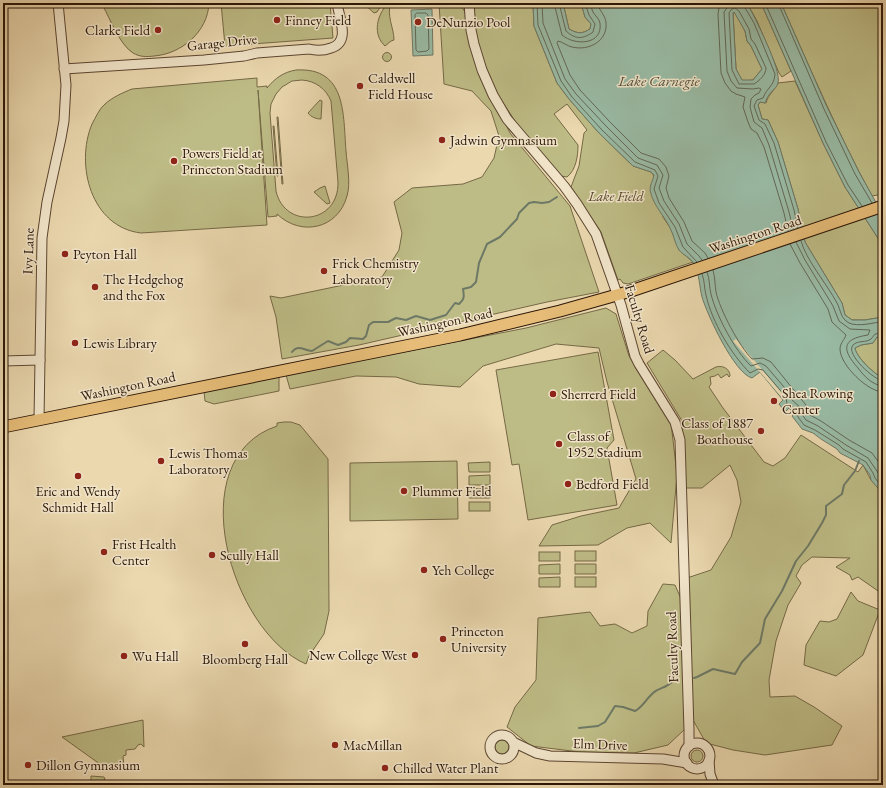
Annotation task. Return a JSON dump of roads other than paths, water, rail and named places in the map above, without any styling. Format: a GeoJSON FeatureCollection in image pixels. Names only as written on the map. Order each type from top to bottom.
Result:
{"type":"FeatureCollection","features":[{"type":"Feature","properties":{"kind":"main road","name":"Washington Road"},"geometry":{"type":"LineString","coordinates":[[3,427],[460,335],[560,311],[618,295],[879,207]]}},
{"type":"Feature","properties":{"kind":"street","name":"Ivy Lane"},"geometry":{"type":"LineString","coordinates":[[38,420],[41,250],[43,221],[64,121],[66,85],[58,3]]}},
{"type":"Feature","properties":{"kind":"street","name":"Garage Drive"},"geometry":{"type":"LineString","coordinates":[[64,69],[212,59],[302,49],[325,50],[336,47],[342,40],[343,28],[337,3]]}},
{"type":"Feature","properties":{"kind":"street","name":"Faculty Road"},"geometry":{"type":"LineString","coordinates":[[469,3],[471,30],[474,44],[482,70],[493,95],[507,119],[564,186],[587,219],[601,246],[618,295],[637,360],[675,422],[680,440],[689,723],[686,750]]}},
{"type":"Feature","properties":{"kind":"street"},"geometry":{"type":"LineString","coordinates":[[3,361],[40,360]]}},
{"type":"Feature","properties":{"kind":"street","name":"Faculty Road"},"geometry":{"type":"LineString","coordinates":[[689,723],[700,744]]}},
{"type":"Feature","properties":{"kind":"street"},"geometry":{"type":"LineString","coordinates":[[499,735],[507,736],[513,742],[514,749],[510,757],[503,759],[495,757],[490,751],[490,744],[494,738],[499,735]]}},
{"type":"Feature","properties":{"kind":"street","name":"Elm Drive"},"geometry":{"type":"LineString","coordinates":[[513,742],[536,753]]}},
{"type":"Feature","properties":{"kind":"street"},"geometry":{"type":"LineString","coordinates":[[692,744],[704,745],[708,750],[710,774],[713,785],[704,774],[687,763],[686,750],[692,744]]}},
{"type":"Feature","properties":{"kind":"street","name":"Elm Drive"},"geometry":{"type":"LineString","coordinates":[[663,759],[686,750]]}},
{"type":"Feature","properties":{"kind":"street","name":"Elm Drive"},"geometry":{"type":"LineString","coordinates":[[510,757],[515,754],[536,753],[566,757],[663,759],[687,763]]}},
{"type":"Feature","properties":{"kind":"street"},"geometry":{"type":"LineString","coordinates":[[696,768],[704,767],[709,760]]}},
{"type":"Feature","properties":{"kind":"water","name":"Lake Carnegie"},"geometry":{"type":"Polygon","coordinates":[[[533,3],[563,3],[569,29],[580,33],[590,29],[591,24],[585,17],[581,3],[747,3],[767,43],[778,76],[776,88],[768,96],[765,103],[760,102],[758,105],[762,119],[768,120],[778,142],[798,209],[805,242],[842,303],[845,315],[852,320],[865,320],[883,317],[883,337],[877,337],[873,343],[861,345],[855,348],[856,352],[866,365],[883,378],[883,494],[871,480],[870,475],[863,465],[840,453],[837,449],[813,433],[802,429],[792,416],[794,414],[789,408],[785,412],[779,404],[783,400],[760,372],[752,378],[745,374],[737,366],[722,342],[709,316],[702,297],[694,264],[679,250],[672,232],[656,206],[650,190],[654,175],[651,172],[633,166],[599,133],[569,99],[557,83],[534,26],[533,3]],[[734,12],[736,69],[742,80],[753,80],[762,69],[747,41],[745,31],[734,12]]]}},
{"type":"Feature","properties":{"kind":"water"},"geometry":{"type":"Polygon","coordinates":[[[761,3],[781,3],[827,107],[859,172],[883,215],[883,246],[845,187],[823,143],[761,3]]]}},
{"type":"Feature","properties":{"kind":"water","name":"DeNunzio Pool"},"geometry":{"type":"Polygon","coordinates":[[[432,9],[433,55],[413,56],[411,10],[432,9]]]}},
{"type":"Feature","properties":{"kind":"waterway"},"geometry":{"type":"LineString","coordinates":[[292,352],[296,348],[312,351],[328,341],[338,345],[346,342],[350,338],[363,339],[366,336],[369,325],[373,322],[388,322],[396,318],[406,320],[416,316],[430,320],[446,315],[455,303],[459,304],[462,301],[464,296],[463,289],[471,287],[476,282],[479,263],[487,244],[500,237],[517,219],[519,213],[529,203],[549,202],[557,197]]}},
{"type":"Feature","properties":{"kind":"waterway"},"geometry":{"type":"LineString","coordinates":[[694,678],[713,669],[735,674],[742,662],[760,643],[765,619],[782,591],[796,561],[808,546],[822,523],[826,515],[826,506],[842,494],[844,485],[855,471],[859,461]]}},
{"type":"Feature","properties":{"kind":"waterway"},"geometry":{"type":"LineString","coordinates":[[579,728],[598,726],[605,722],[615,706],[635,711],[655,691],[677,679]]}},
{"type":"Feature","properties":{"kind":"place","name":"Finney Field"},"geometry":{"type":"Point","coordinates":[277,20]}},
{"type":"Feature","properties":{"kind":"place","name":"DeNunzio Pool"},"geometry":{"type":"Point","coordinates":[418,22]}},
{"type":"Feature","properties":{"kind":"place","name":"Clarke Field"},"geometry":{"type":"Point","coordinates":[158,30]}},
{"type":"Feature","properties":{"kind":"place","name":"Caldwell Field House"},"geometry":{"type":"Point","coordinates":[360,86]}},
{"type":"Feature","properties":{"kind":"place","name":"Jadwin Gymnasium"},"geometry":{"type":"Point","coordinates":[442,140]}},
{"type":"Feature","properties":{"kind":"place","name":"Powers Field at Princeton Stadium"},"geometry":{"type":"Point","coordinates":[174,161]}},
{"type":"Feature","properties":{"kind":"place","name":"Peyton Hall"},"geometry":{"type":"Point","coordinates":[65,254]}},
{"type":"Feature","properties":{"kind":"place","name":"Frick Chemistry Laboratory"},"geometry":{"type":"Point","coordinates":[324,271]}},
{"type":"Feature","properties":{"kind":"place","name":"The Hedgehog and the Fox"},"geometry":{"type":"Point","coordinates":[95,287]}},
{"type":"Feature","properties":{"kind":"place","name":"Lewis Library"},"geometry":{"type":"Point","coordinates":[75,343]}},
{"type":"Feature","properties":{"kind":"place","name":"Sherrerd Field"},"geometry":{"type":"Point","coordinates":[553,394]}},
{"type":"Feature","properties":{"kind":"place","name":"Shea Rowing Center"},"geometry":{"type":"Point","coordinates":[774,401]}},
{"type":"Feature","properties":{"kind":"place","name":"Class of 1887 Boathouse"},"geometry":{"type":"Point","coordinates":[761,431]}},
{"type":"Feature","properties":{"kind":"place","name":"Class of 1952 Stadium"},"geometry":{"type":"Point","coordinates":[559,444]}},
{"type":"Feature","properties":{"kind":"place","name":"Lewis Thomas Laboratory"},"geometry":{"type":"Point","coordinates":[161,461]}},
{"type":"Feature","properties":{"kind":"place","name":"Eric and Wendy Schmidt Hall"},"geometry":{"type":"Point","coordinates":[78,476]}},
{"type":"Feature","properties":{"kind":"place","name":"Bedford Field"},"geometry":{"type":"Point","coordinates":[568,484]}},
{"type":"Feature","properties":{"kind":"place","name":"Plummer Field"},"geometry":{"type":"Point","coordinates":[404,491]}},
{"type":"Feature","properties":{"kind":"place","name":"Frist Health Center"},"geometry":{"type":"Point","coordinates":[104,552]}},
{"type":"Feature","properties":{"kind":"place","name":"Scully Hall"},"geometry":{"type":"Point","coordinates":[212,555]}},
{"type":"Feature","properties":{"kind":"place","name":"Yeh College"},"geometry":{"type":"Point","coordinates":[424,570]}},
{"type":"Feature","properties":{"kind":"place","name":"Princeton University"},"geometry":{"type":"Point","coordinates":[443,639]}},
{"type":"Feature","properties":{"kind":"place","name":"Bloomberg Hall"},"geometry":{"type":"Point","coordinates":[245,644]}},
{"type":"Feature","properties":{"kind":"place","name":"New College West"},"geometry":{"type":"Point","coordinates":[415,655]}},
{"type":"Feature","properties":{"kind":"place","name":"Wu Hall"},"geometry":{"type":"Point","coordinates":[124,656]}},
{"type":"Feature","properties":{"kind":"place","name":"MacMillan"},"geometry":{"type":"Point","coordinates":[335,745]}},
{"type":"Feature","properties":{"kind":"place","name":"Dillon Gymnasium"},"geometry":{"type":"Point","coordinates":[28,765]}},
{"type":"Feature","properties":{"kind":"place","name":"Chilled Water Plant"},"geometry":{"type":"Point","coordinates":[385,768]}},
{"type":"Feature","properties":{"kind":"park label","name":"Lake Field"},"geometry":{"type":"Point","coordinates":[616,196]}}]}
